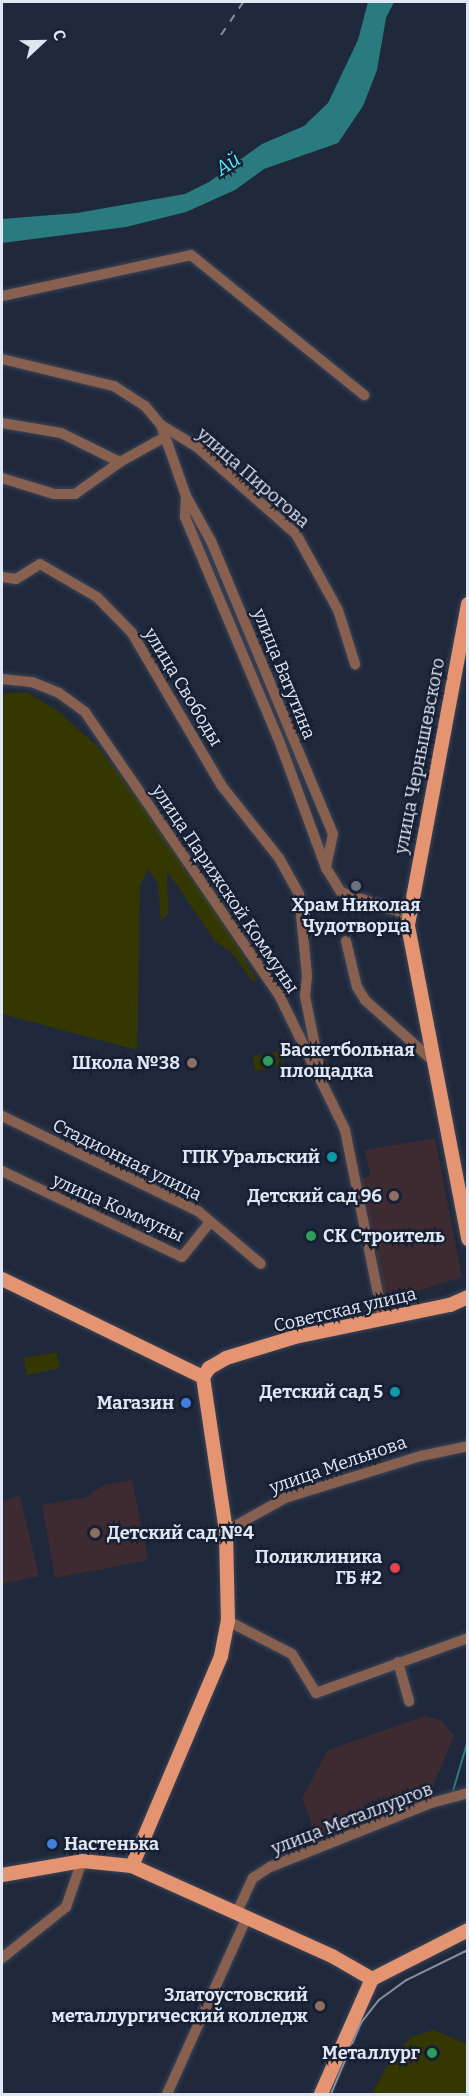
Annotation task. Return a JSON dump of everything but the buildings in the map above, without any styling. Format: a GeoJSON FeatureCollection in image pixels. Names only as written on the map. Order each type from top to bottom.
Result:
{"type":"FeatureCollection","features":[{"type":"Feature","properties":{"kind":"main road","name":"улица Чернышевского"},"geometry":{"type":"LineString","coordinates":[[468,604],[409,915],[431,1059],[468,1239]]}},
{"type":"Feature","properties":{"kind":"main road"},"geometry":{"type":"LineString","coordinates":[[2,1279],[203,1377],[226,1531],[228,1621],[221,1656],[132,1866]]}},
{"type":"Feature","properties":{"kind":"main road","name":"Советская улица"},"geometry":{"type":"LineString","coordinates":[[203,1377],[209,1368],[226,1358],[383,1319],[450,1305],[468,1297]]}},
{"type":"Feature","properties":{"kind":"main road"},"geometry":{"type":"LineString","coordinates":[[2,1875],[81,1861],[109,1861],[132,1866],[333,1956],[372,1979]]}},
{"type":"Feature","properties":{"kind":"main road"},"geometry":{"type":"LineString","coordinates":[[321,2094],[372,1979],[468,1930]]}},
{"type":"Feature","properties":{"kind":"street"},"geometry":{"type":"LineString","coordinates":[[2,296],[191,255],[364,396]]}},
{"type":"Feature","properties":{"kind":"street","name":"улица Ватутина"},"geometry":{"type":"LineString","coordinates":[[2,359],[114,386],[145,406],[160,425],[186,496],[211,541],[333,834],[326,868]]}},
{"type":"Feature","properties":{"kind":"street"},"geometry":{"type":"LineString","coordinates":[[2,423],[61,433],[120,462]]}},
{"type":"Feature","properties":{"kind":"street","name":"улица Пирогова"},"geometry":{"type":"LineString","coordinates":[[160,425],[197,447],[297,534],[338,610],[355,664]]}},
{"type":"Feature","properties":{"kind":"street"},"geometry":{"type":"LineString","coordinates":[[2,478],[54,494],[75,494],[120,462],[163,438]]}},
{"type":"Feature","properties":{"kind":"street","name":"улица Ватутина"},"geometry":{"type":"LineString","coordinates":[[186,496],[185,517],[280,743],[326,868],[341,892],[409,915]]}},
{"type":"Feature","properties":{"kind":"street","name":"улица Свободы"},"geometry":{"type":"LineString","coordinates":[[2,578],[16,579],[40,564],[97,597],[132,633],[221,785],[279,858],[299,894],[307,976],[305,996],[324,1092]]}},
{"type":"Feature","properties":{"kind":"street","name":"улица Парижской Коммуны"},"geometry":{"type":"LineString","coordinates":[[2,679],[32,682],[59,693],[85,712],[279,995],[324,1092],[345,1130],[355,1195],[383,1319]]}},
{"type":"Feature","properties":{"kind":"street"},"geometry":{"type":"LineString","coordinates":[[346,941],[357,987],[365,1000],[431,1059]]}},
{"type":"Feature","properties":{"kind":"street","name":"Стадионная улица"},"geometry":{"type":"LineString","coordinates":[[2,1116],[198,1210],[261,1264]]}},
{"type":"Feature","properties":{"kind":"street","name":"улица Коммуны"},"geometry":{"type":"LineString","coordinates":[[2,1170],[182,1257],[210,1222]]}},
{"type":"Feature","properties":{"kind":"street","name":"улица Мельнова"},"geometry":{"type":"LineString","coordinates":[[226,1531],[285,1498],[421,1456],[468,1446]]}},
{"type":"Feature","properties":{"kind":"street"},"geometry":{"type":"LineString","coordinates":[[228,1621],[292,1654],[316,1693],[468,1638]]}},
{"type":"Feature","properties":{"kind":"street"},"geometry":{"type":"LineString","coordinates":[[398,1662],[409,1701]]}},
{"type":"Feature","properties":{"kind":"street","name":"улица Металлургов"},"geometry":{"type":"LineString","coordinates":[[167,2094],[241,1916],[253,1878],[270,1867],[431,1803],[468,1793]]}},
{"type":"Feature","properties":{"kind":"street"},"geometry":{"type":"LineString","coordinates":[[2,1958],[66,1906],[81,1861]]}},
{"type":"Feature","properties":{"kind":"shaded area"},"geometry":{"type":"Polygon","coordinates":[[[368,2],[394,2],[386,18],[377,70],[363,106],[338,143],[264,169],[235,190],[186,212],[126,227],[2,243],[2,219],[77,213],[185,194],[209,182],[262,144],[304,126],[328,103],[358,40],[368,2]]]}},
{"type":"Feature","properties":{"kind":"shaded area"},"geometry":{"type":"Polygon","coordinates":[[[26,692],[58,711],[97,746],[134,793],[237,943],[257,982],[251,980],[233,954],[215,941],[167,871],[168,913],[161,922],[158,883],[148,869],[140,885],[137,1050],[2,1014],[2,694],[26,692]]]}},
{"type":"Feature","properties":{"kind":"shaded area","name":"Баскетбольная площадка"},"geometry":{"type":"Polygon","coordinates":[[[281,1051],[283,1065],[255,1071],[253,1056],[281,1051]]]}},
{"type":"Feature","properties":{"kind":"shaded area"},"geometry":{"type":"Polygon","coordinates":[[[435,1138],[462,1277],[386,1301],[361,1179],[370,1176],[365,1150],[435,1138]]]}},
{"type":"Feature","properties":{"kind":"shaded area"},"geometry":{"type":"Polygon","coordinates":[[[56,1352],[60,1368],[27,1375],[24,1358],[56,1352]]]}},
{"type":"Feature","properties":{"kind":"shaded area","name":"Детский сад №4"},"geometry":{"type":"Polygon","coordinates":[[[132,1480],[148,1560],[55,1578],[42,1505],[86,1497],[104,1485],[132,1480]]]}},
{"type":"Feature","properties":{"kind":"shaded area"},"geometry":{"type":"Polygon","coordinates":[[[20,1496],[39,1576],[2,1584],[2,1501],[20,1496]]]}},
{"type":"Feature","properties":{"kind":"shaded area"},"geometry":{"type":"Polygon","coordinates":[[[425,1716],[442,1721],[454,1736],[428,1798],[314,1844],[311,1821],[302,1798],[328,1750],[425,1716]]]}},
{"type":"Feature","properties":{"kind":"shaded area","name":"Металлург"},"geometry":{"type":"Polygon","coordinates":[[[433,2030],[467,2044],[467,2094],[372,2094],[389,2063],[411,2037],[433,2030]]]}},
{"type":"Feature","properties":{"kind":"waterway"},"geometry":{"type":"LineString","coordinates":[[453,1791],[468,1740]]}},
{"type":"Feature","properties":{"kind":"tram line"},"geometry":{"type":"LineString","coordinates":[[331,2094],[361,2023],[379,2000],[407,1980],[468,1950]]}},
{"type":"Feature","properties":{"kind":"railway"},"geometry":{"type":"LineString","coordinates":[[221,35],[243,2]]}},
{"type":"Feature","properties":{"kind":"place","name":"Храм Николая Чудотворца"},"geometry":{"type":"Point","coordinates":[356,886]}},
{"type":"Feature","properties":{"kind":"place","name":"Баскетбольная площадка"},"geometry":{"type":"Point","coordinates":[268,1061]}},
{"type":"Feature","properties":{"kind":"place","name":"Школа №38"},"geometry":{"type":"Point","coordinates":[192,1063]}},
{"type":"Feature","properties":{"kind":"place","name":"ГПК Уральский"},"geometry":{"type":"Point","coordinates":[332,1157]}},
{"type":"Feature","properties":{"kind":"place","name":"Детский сад 96"},"geometry":{"type":"Point","coordinates":[394,1196]}},
{"type":"Feature","properties":{"kind":"place","name":"СК Строитель"},"geometry":{"type":"Point","coordinates":[311,1236]}},
{"type":"Feature","properties":{"kind":"place","name":"Детский сад 5"},"geometry":{"type":"Point","coordinates":[395,1392]}},
{"type":"Feature","properties":{"kind":"place","name":"Магазин"},"geometry":{"type":"Point","coordinates":[186,1403]}},
{"type":"Feature","properties":{"kind":"place","name":"Детский сад №4"},"geometry":{"type":"Point","coordinates":[95,1533]}},
{"type":"Feature","properties":{"kind":"place","name":"Поликлиника ГБ #2"},"geometry":{"type":"Point","coordinates":[395,1568]}},
{"type":"Feature","properties":{"kind":"place","name":"Настенька"},"geometry":{"type":"Point","coordinates":[52,1844]}},
{"type":"Feature","properties":{"kind":"place","name":"Златоустовский металлургический колледж"},"geometry":{"type":"Point","coordinates":[320,2006]}},
{"type":"Feature","properties":{"kind":"place","name":"Металлург"},"geometry":{"type":"Point","coordinates":[432,2053]}},
{"type":"Feature","properties":{"kind":"water label","name":"Ай"},"geometry":{"type":"Point","coordinates":[228,164]}}]}
